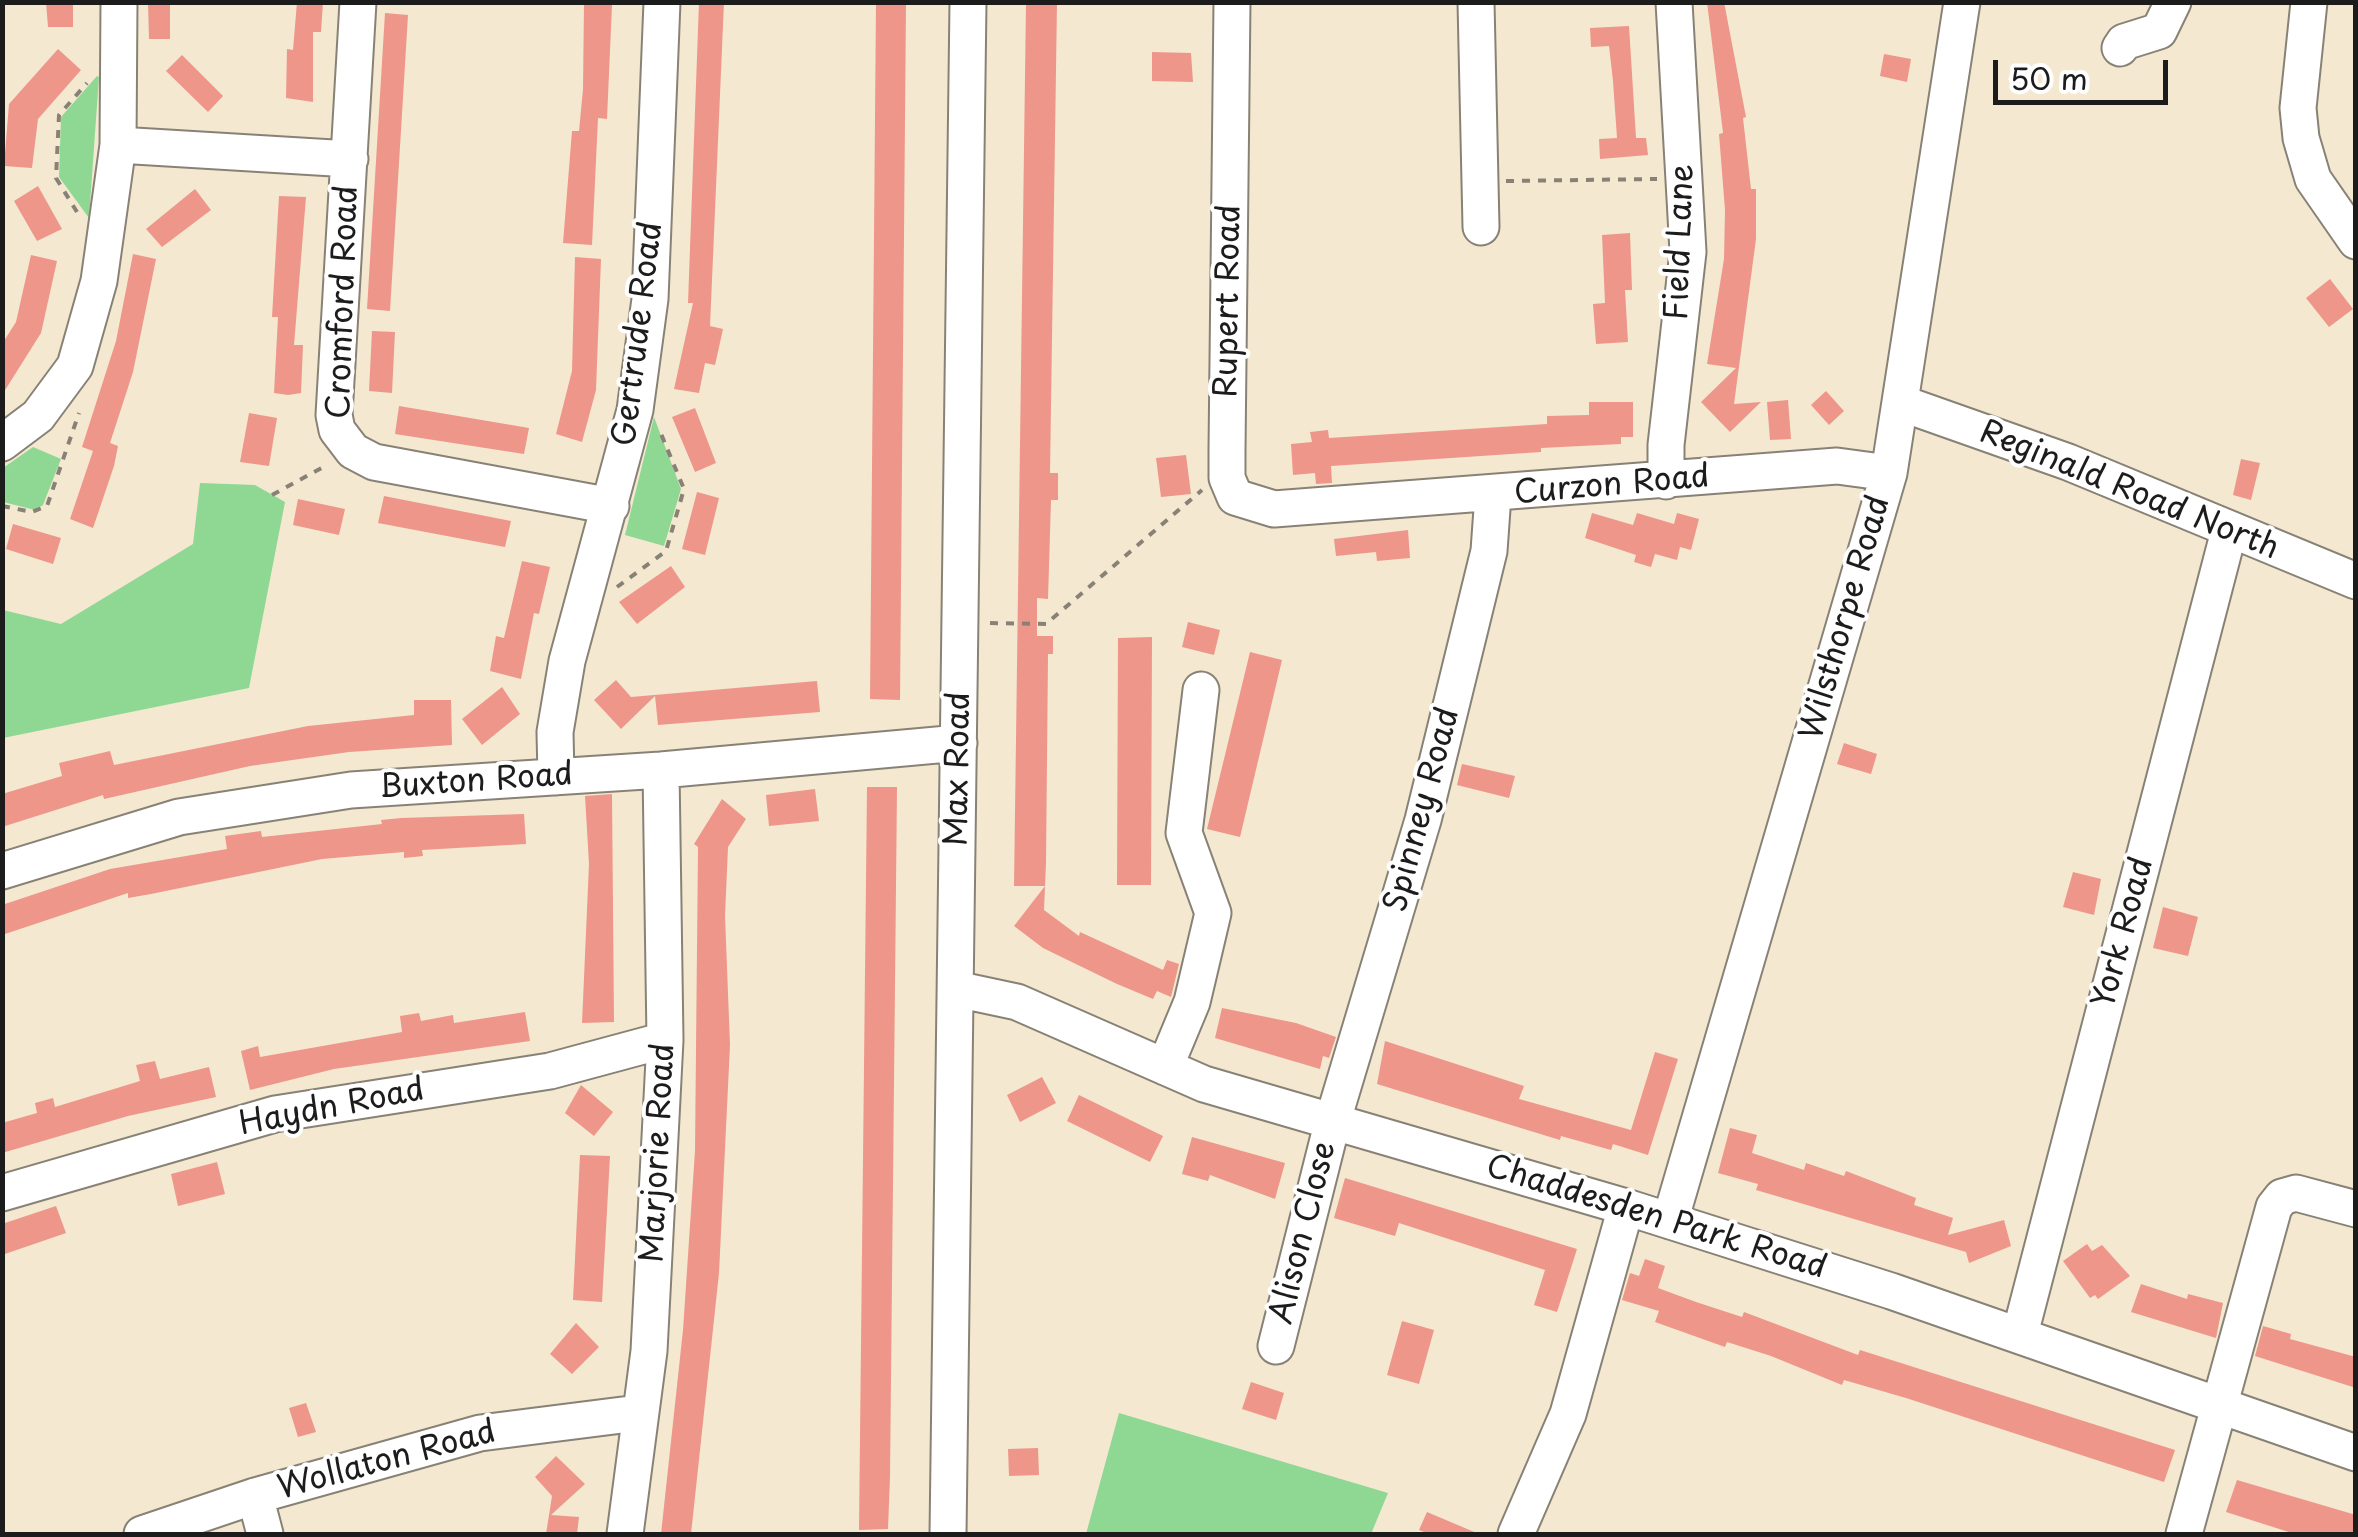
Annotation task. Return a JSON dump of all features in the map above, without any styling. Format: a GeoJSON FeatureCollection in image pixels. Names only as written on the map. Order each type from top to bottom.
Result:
{"type":"FeatureCollection","features":[{"type":"Feature","properties":{"kind":"street"},"geometry":{"type":"LineString","coordinates":[[2,443],[38,416],[74,366],[104,254],[118,145],[119,2]]}},
{"type":"Feature","properties":{"kind":"street","name":"Cromford Road"},"geometry":{"type":"LineString","coordinates":[[358,2],[334,415],[337,430],[353,451],[401,468],[611,506]]}},
{"type":"Feature","properties":{"kind":"street","name":"Gertrude Road"},"geometry":{"type":"LineString","coordinates":[[556,777],[555,732],[639,380],[650,299],[662,2]]}},
{"type":"Feature","properties":{"kind":"street","name":"Max Road"},"geometry":{"type":"LineString","coordinates":[[948,1534],[968,2]]}},
{"type":"Feature","properties":{"kind":"street","name":"Rupert Road"},"geometry":{"type":"LineString","coordinates":[[1227,478],[1232,2]]}},
{"type":"Feature","properties":{"kind":"street"},"geometry":{"type":"LineString","coordinates":[[1476,2],[1481,227]]}},
{"type":"Feature","properties":{"kind":"street","name":"Field Lane"},"geometry":{"type":"LineString","coordinates":[[1666,482],[1666,445],[1688,252],[1674,2]]}},
{"type":"Feature","properties":{"kind":"street","name":"Wilsthorpe Road"},"geometry":{"type":"LineString","coordinates":[[1670,1221],[1889,472],[1962,2]]}},
{"type":"Feature","properties":{"kind":"street"},"geometry":{"type":"LineString","coordinates":[[2120,48],[2124,42],[2159,31],[2173,2]]}},
{"type":"Feature","properties":{"kind":"street"},"geometry":{"type":"LineString","coordinates":[[2309,2],[2299,129],[2314,179],[2356,241]]}},
{"type":"Feature","properties":{"kind":"street"},"geometry":{"type":"LineString","coordinates":[[118,145],[350,159]]}},
{"type":"Feature","properties":{"kind":"street","name":"Reginald Road North"},"geometry":{"type":"LineString","coordinates":[[1901,403],[2068,462],[2356,581]]}},
{"type":"Feature","properties":{"kind":"street","name":"Curzon Road"},"geometry":{"type":"LineString","coordinates":[[1227,478],[1235,498],[1274,509],[1493,496],[1837,466],[1889,472]]}},
{"type":"Feature","properties":{"kind":"street","name":"Spinney Road"},"geometry":{"type":"LineString","coordinates":[[1332,1120],[1423,820],[1489,552],[1493,496]]}},
{"type":"Feature","properties":{"kind":"street","name":"York Road"},"geometry":{"type":"LineString","coordinates":[[2020,1334],[2229,531]]}},
{"type":"Feature","properties":{"kind":"street"},"geometry":{"type":"LineString","coordinates":[[1165,1067],[1192,1002],[1213,913],[1184,833],[1201,690]]}},
{"type":"Feature","properties":{"kind":"street","name":"Buxton Road"},"geometry":{"type":"LineString","coordinates":[[2,871],[180,817],[351,790],[662,770],[959,744]]}},
{"type":"Feature","properties":{"kind":"street","name":"Marjorie Road"},"geometry":{"type":"LineString","coordinates":[[626,1534],[648,1351],[665,1040],[662,770]]}},
{"type":"Feature","properties":{"kind":"street","name":"Chaddesden Park Road"},"geometry":{"type":"LineString","coordinates":[[956,989],[987,992],[1018,1002],[1204,1084],[1670,1221],[2020,1334],[2356,1453]]}},
{"type":"Feature","properties":{"kind":"street","name":"Haydn Road"},"geometry":{"type":"LineString","coordinates":[[2,1193],[276,1114],[550,1072],[665,1040]]}},
{"type":"Feature","properties":{"kind":"street","name":"Alison Close"},"geometry":{"type":"LineString","coordinates":[[1276,1346],[1332,1120]]}},
{"type":"Feature","properties":{"kind":"street"},"geometry":{"type":"LineString","coordinates":[[2184,1534],[2277,1202],[2296,1193],[2356,1209]]}},
{"type":"Feature","properties":{"kind":"street"},"geometry":{"type":"LineString","coordinates":[[1516,1534],[1568,1414],[1626,1207]]}},
{"type":"Feature","properties":{"kind":"street","name":"Wollaton Road"},"geometry":{"type":"LineString","coordinates":[[142,1534],[255,1496],[480,1433],[638,1412]]}},
{"type":"Feature","properties":{"kind":"street"},"geometry":{"type":"LineString","coordinates":[[255,1496],[265,1534]]}},
{"type":"Feature","properties":{"kind":"path"},"geometry":{"type":"LineString","coordinates":[[104,254],[56,178],[58,115],[120,48]]}},
{"type":"Feature","properties":{"kind":"path"},"geometry":{"type":"LineString","coordinates":[[1480,182],[1686,178]]}},
{"type":"Feature","properties":{"kind":"path"},"geometry":{"type":"LineString","coordinates":[[581,613],[666,551],[684,489],[639,380]]}},
{"type":"Feature","properties":{"kind":"path"},"geometry":{"type":"LineString","coordinates":[[2,506],[32,512],[47,506],[79,413]]}},
{"type":"Feature","properties":{"kind":"path"},"geometry":{"type":"LineString","coordinates":[[272,496],[353,451]]}},
{"type":"Feature","properties":{"kind":"path"},"geometry":{"type":"LineString","coordinates":[[961,622],[1046,624],[1209,484],[1227,478]]}},
{"type":"Feature","properties":{"kind":"green space"},"geometry":{"type":"Polygon","coordinates":[[[97,76],[89,218],[59,177],[61,117],[97,76]]]}},
{"type":"Feature","properties":{"kind":"green space"},"geometry":{"type":"Polygon","coordinates":[[[654,417],[681,489],[664,546],[625,535],[654,417]]]}},
{"type":"Feature","properties":{"kind":"green space"},"geometry":{"type":"Polygon","coordinates":[[[33,447],[61,459],[43,505],[35,510],[3,502],[3,468],[33,447]]]}},
{"type":"Feature","properties":{"kind":"green space"},"geometry":{"type":"Polygon","coordinates":[[[200,483],[255,485],[285,502],[249,688],[3,738],[3,610],[61,624],[193,544],[200,483]]]}},
{"type":"Feature","properties":{"kind":"green space"},"geometry":{"type":"Polygon","coordinates":[[[1119,1413],[1388,1493],[1371,1534],[1086,1534],[1119,1413]]]}},
{"type":"Feature","properties":{"kind":"building"},"geometry":{"type":"Polygon","coordinates":[[[46,2],[73,2],[73,27],[48,27],[46,2]]]}},
{"type":"Feature","properties":{"kind":"building"},"geometry":{"type":"Polygon","coordinates":[[[148,2],[170,2],[170,39],[149,39],[148,2]]]}},
{"type":"Feature","properties":{"kind":"building"},"geometry":{"type":"Polygon","coordinates":[[[297,2],[323,2],[321,32],[313,32],[313,102],[286,98],[287,49],[293,50],[297,2]]]}},
{"type":"Feature","properties":{"kind":"building"},"geometry":{"type":"Polygon","coordinates":[[[699,2],[724,2],[710,326],[723,329],[715,365],[705,363],[699,393],[674,389],[693,303],[688,303],[699,2]]]}},
{"type":"Feature","properties":{"kind":"building"},"geometry":{"type":"Polygon","coordinates":[[[906,2],[900,700],[870,699],[876,3],[906,2]]]}},
{"type":"Feature","properties":{"kind":"building"},"geometry":{"type":"Polygon","coordinates":[[[1026,2],[1057,2],[1050,473],[1058,473],[1058,500],[1051,500],[1048,599],[1037,598],[1037,636],[1053,636],[1053,654],[1048,654],[1046,863],[1044,910],[1079,936],[1080,932],[1163,970],[1167,960],[1179,964],[1171,997],[1157,991],[1153,999],[1117,984],[1043,948],[1014,926],[1045,886],[1014,886],[1026,2]]]}},
{"type":"Feature","properties":{"kind":"building"},"geometry":{"type":"Polygon","coordinates":[[[1707,2],[1724,2],[1746,117],[1743,118],[1751,189],[1756,189],[1756,239],[1734,404],[1761,402],[1730,432],[1701,402],[1736,368],[1707,364],[1724,259],[1725,210],[1719,134],[1723,133],[1707,2]]]}},
{"type":"Feature","properties":{"kind":"building"},"geometry":{"type":"Polygon","coordinates":[[[584,3],[612,5],[607,119],[598,118],[592,245],[563,243],[572,131],[579,131],[583,89],[584,3]]]}},
{"type":"Feature","properties":{"kind":"building"},"geometry":{"type":"Polygon","coordinates":[[[385,13],[408,15],[390,311],[367,309],[385,13]]]}},
{"type":"Feature","properties":{"kind":"building"},"geometry":{"type":"Polygon","coordinates":[[[1629,26],[1636,138],[1646,138],[1648,155],[1600,159],[1599,139],[1617,138],[1613,81],[1609,46],[1591,47],[1590,28],[1629,26]]]}},
{"type":"Feature","properties":{"kind":"building"},"geometry":{"type":"Polygon","coordinates":[[[58,49],[81,70],[38,119],[32,168],[4,166],[9,104],[58,49]]]}},
{"type":"Feature","properties":{"kind":"building"},"geometry":{"type":"Polygon","coordinates":[[[1152,52],[1191,53],[1193,82],[1152,81],[1152,52]]]}},
{"type":"Feature","properties":{"kind":"building"},"geometry":{"type":"Polygon","coordinates":[[[1884,54],[1911,59],[1907,82],[1880,76],[1884,54]]]}},
{"type":"Feature","properties":{"kind":"building"},"geometry":{"type":"Polygon","coordinates":[[[182,55],[223,96],[208,112],[166,71],[182,55]]]}},
{"type":"Feature","properties":{"kind":"building"},"geometry":{"type":"Polygon","coordinates":[[[38,186],[62,229],[37,241],[14,201],[38,186]]]}},
{"type":"Feature","properties":{"kind":"building"},"geometry":{"type":"Polygon","coordinates":[[[195,189],[211,210],[162,247],[146,229],[195,189]]]}},
{"type":"Feature","properties":{"kind":"building"},"geometry":{"type":"Polygon","coordinates":[[[279,196],[306,197],[294,345],[303,345],[301,393],[288,395],[274,393],[278,317],[272,317],[279,196]]]}},
{"type":"Feature","properties":{"kind":"building"},"geometry":{"type":"Polygon","coordinates":[[[1630,233],[1632,290],[1625,290],[1628,342],[1596,344],[1593,304],[1605,303],[1602,235],[1630,233]]]}},
{"type":"Feature","properties":{"kind":"building"},"geometry":{"type":"Polygon","coordinates":[[[133,254],[156,259],[133,372],[110,443],[118,446],[114,466],[93,528],[70,519],[93,451],[82,447],[116,341],[133,254]]]}},
{"type":"Feature","properties":{"kind":"building"},"geometry":{"type":"Polygon","coordinates":[[[31,255],[57,261],[41,333],[2,395],[2,344],[16,322],[31,255]]]}},
{"type":"Feature","properties":{"kind":"building"},"geometry":{"type":"Polygon","coordinates":[[[575,257],[601,259],[596,390],[582,442],[556,434],[572,371],[575,257]]]}},
{"type":"Feature","properties":{"kind":"building"},"geometry":{"type":"Polygon","coordinates":[[[2330,279],[2353,309],[2329,327],[2306,298],[2330,279]]]}},
{"type":"Feature","properties":{"kind":"building"},"geometry":{"type":"Polygon","coordinates":[[[372,331],[395,332],[392,393],[369,391],[372,331]]]}},
{"type":"Feature","properties":{"kind":"building"},"geometry":{"type":"Polygon","coordinates":[[[1826,391],[1844,411],[1829,425],[1811,405],[1826,391]]]}},
{"type":"Feature","properties":{"kind":"building"},"geometry":{"type":"Polygon","coordinates":[[[1788,400],[1791,439],[1770,440],[1767,402],[1788,400]]]}},
{"type":"Feature","properties":{"kind":"building"},"geometry":{"type":"Polygon","coordinates":[[[1589,402],[1633,402],[1633,437],[1621,437],[1621,444],[1541,448],[1541,452],[1331,466],[1332,483],[1316,484],[1315,473],[1293,475],[1291,444],[1312,442],[1310,432],[1328,430],[1329,438],[1547,424],[1547,416],[1589,415],[1589,402]]]}},
{"type":"Feature","properties":{"kind":"building"},"geometry":{"type":"Polygon","coordinates":[[[399,406],[529,428],[524,454],[395,434],[399,406]]]}},
{"type":"Feature","properties":{"kind":"building"},"geometry":{"type":"Polygon","coordinates":[[[695,408],[716,463],[695,472],[672,417],[695,408]]]}},
{"type":"Feature","properties":{"kind":"building"},"geometry":{"type":"Polygon","coordinates":[[[249,413],[277,418],[269,466],[240,462],[249,413]]]}},
{"type":"Feature","properties":{"kind":"building"},"geometry":{"type":"Polygon","coordinates":[[[1186,455],[1191,494],[1161,497],[1156,458],[1186,455]]]}},
{"type":"Feature","properties":{"kind":"building"},"geometry":{"type":"Polygon","coordinates":[[[2241,459],[2260,463],[2251,500],[2233,495],[2241,459]]]}},
{"type":"Feature","properties":{"kind":"building"},"geometry":{"type":"Polygon","coordinates":[[[697,492],[719,498],[705,555],[682,549],[697,492]]]}},
{"type":"Feature","properties":{"kind":"building"},"geometry":{"type":"Polygon","coordinates":[[[384,496],[511,521],[505,547],[378,523],[384,496]]]}},
{"type":"Feature","properties":{"kind":"building"},"geometry":{"type":"Polygon","coordinates":[[[298,499],[345,509],[339,535],[293,525],[298,499]]]}},
{"type":"Feature","properties":{"kind":"building"},"geometry":{"type":"Polygon","coordinates":[[[1592,513],[1633,525],[1637,513],[1674,524],[1677,513],[1699,519],[1691,550],[1680,547],[1677,560],[1655,554],[1651,567],[1634,562],[1636,555],[1585,538],[1592,513]]]}},
{"type":"Feature","properties":{"kind":"building"},"geometry":{"type":"Polygon","coordinates":[[[13,524],[61,538],[53,564],[6,549],[13,524]]]}},
{"type":"Feature","properties":{"kind":"building"},"geometry":{"type":"Polygon","coordinates":[[[1408,530],[1410,558],[1377,561],[1376,552],[1336,556],[1334,539],[1408,530]]]}},
{"type":"Feature","properties":{"kind":"building"},"geometry":{"type":"Polygon","coordinates":[[[522,561],[550,567],[539,614],[534,613],[521,679],[490,671],[496,636],[504,638],[522,561]]]}},
{"type":"Feature","properties":{"kind":"building"},"geometry":{"type":"Polygon","coordinates":[[[671,566],[685,587],[637,624],[619,602],[671,566]]]}},
{"type":"Feature","properties":{"kind":"building"},"geometry":{"type":"Polygon","coordinates":[[[1188,622],[1220,630],[1214,655],[1182,647],[1188,622]]]}},
{"type":"Feature","properties":{"kind":"building"},"geometry":{"type":"Polygon","coordinates":[[[1152,637],[1151,885],[1117,885],[1118,638],[1152,637]]]}},
{"type":"Feature","properties":{"kind":"building"},"geometry":{"type":"Polygon","coordinates":[[[1250,652],[1282,660],[1240,837],[1207,829],[1250,652]]]}},
{"type":"Feature","properties":{"kind":"building"},"geometry":{"type":"Polygon","coordinates":[[[616,680],[631,697],[817,681],[820,712],[658,725],[655,696],[621,729],[594,700],[616,680]]]}},
{"type":"Feature","properties":{"kind":"building"},"geometry":{"type":"Polygon","coordinates":[[[502,687],[520,714],[482,745],[462,719],[502,687]]]}},
{"type":"Feature","properties":{"kind":"building"},"geometry":{"type":"Polygon","coordinates":[[[414,700],[451,700],[452,745],[349,752],[250,766],[104,799],[103,795],[2,827],[2,794],[62,776],[59,763],[110,751],[114,765],[308,726],[414,715],[414,700]]]}},
{"type":"Feature","properties":{"kind":"building"},"geometry":{"type":"Polygon","coordinates":[[[1844,743],[1877,754],[1871,774],[1837,764],[1844,743]]]}},
{"type":"Feature","properties":{"kind":"building"},"geometry":{"type":"Polygon","coordinates":[[[1462,764],[1515,776],[1509,798],[1457,785],[1462,764]]]}},
{"type":"Feature","properties":{"kind":"building"},"geometry":{"type":"Polygon","coordinates":[[[867,787],[897,787],[890,1477],[888,1529],[859,1530],[867,787]]]}},
{"type":"Feature","properties":{"kind":"building"},"geometry":{"type":"Polygon","coordinates":[[[815,789],[819,821],[769,826],[766,795],[815,789]]]}},
{"type":"Feature","properties":{"kind":"building"},"geometry":{"type":"Polygon","coordinates":[[[612,794],[614,1022],[582,1023],[589,864],[585,796],[612,794]]]}},
{"type":"Feature","properties":{"kind":"building"},"geometry":{"type":"Polygon","coordinates":[[[722,799],[746,819],[728,847],[725,916],[730,1045],[719,1273],[691,1534],[661,1534],[683,1330],[695,1151],[698,847],[694,844],[722,799]]]}},
{"type":"Feature","properties":{"kind":"building"},"geometry":{"type":"Polygon","coordinates":[[[524,814],[526,844],[422,850],[423,856],[404,858],[404,852],[322,859],[128,898],[128,893],[2,935],[2,905],[110,869],[227,849],[225,836],[261,831],[262,837],[382,824],[381,820],[401,818],[524,814]]]}},
{"type":"Feature","properties":{"kind":"building"},"geometry":{"type":"Polygon","coordinates":[[[2073,872],[2101,879],[2094,915],[2063,907],[2073,872]]]}},
{"type":"Feature","properties":{"kind":"building"},"geometry":{"type":"Polygon","coordinates":[[[2163,907],[2198,917],[2188,956],[2153,948],[2163,907]]]}},
{"type":"Feature","properties":{"kind":"building"},"geometry":{"type":"Polygon","coordinates":[[[1222,1008],[1296,1023],[1336,1037],[1329,1058],[1323,1056],[1320,1069],[1215,1038],[1222,1008]]]}},
{"type":"Feature","properties":{"kind":"building"},"geometry":{"type":"Polygon","coordinates":[[[525,1012],[530,1041],[334,1069],[250,1090],[241,1051],[258,1046],[260,1057],[402,1032],[400,1016],[419,1013],[421,1021],[453,1015],[454,1023],[525,1012]]]}},
{"type":"Feature","properties":{"kind":"building"},"geometry":{"type":"Polygon","coordinates":[[[1385,1041],[1524,1086],[1519,1099],[1631,1130],[1655,1052],[1678,1059],[1648,1155],[1613,1144],[1611,1150],[1561,1136],[1560,1140],[1377,1084],[1385,1041]]]}},
{"type":"Feature","properties":{"kind":"building"},"geometry":{"type":"Polygon","coordinates":[[[155,1061],[160,1079],[209,1067],[216,1097],[128,1116],[2,1153],[2,1123],[37,1113],[35,1103],[53,1098],[55,1107],[140,1081],[136,1065],[155,1061]]]}},
{"type":"Feature","properties":{"kind":"building"},"geometry":{"type":"Polygon","coordinates":[[[1042,1077],[1056,1103],[1020,1122],[1007,1095],[1042,1077]]]}},
{"type":"Feature","properties":{"kind":"building"},"geometry":{"type":"Polygon","coordinates":[[[581,1085],[613,1112],[594,1136],[565,1113],[581,1085]]]}},
{"type":"Feature","properties":{"kind":"building"},"geometry":{"type":"Polygon","coordinates":[[[1079,1095],[1163,1136],[1150,1162],[1067,1121],[1079,1095]]]}},
{"type":"Feature","properties":{"kind":"building"},"geometry":{"type":"Polygon","coordinates":[[[1730,1128],[1757,1135],[1752,1153],[1804,1170],[1806,1163],[1844,1176],[1846,1171],[1916,1198],[1914,1205],[1953,1218],[1948,1235],[2004,1220],[2011,1246],[1969,1263],[1966,1252],[1756,1190],[1758,1184],[1718,1173],[1730,1128]]]}},
{"type":"Feature","properties":{"kind":"building"},"geometry":{"type":"Polygon","coordinates":[[[1192,1137],[1285,1163],[1275,1199],[1210,1175],[1208,1181],[1182,1174],[1192,1137]]]}},
{"type":"Feature","properties":{"kind":"building"},"geometry":{"type":"Polygon","coordinates":[[[580,1155],[610,1156],[602,1302],[573,1300],[580,1155]]]}},
{"type":"Feature","properties":{"kind":"building"},"geometry":{"type":"Polygon","coordinates":[[[217,1162],[225,1194],[178,1206],[171,1174],[217,1162]]]}},
{"type":"Feature","properties":{"kind":"building"},"geometry":{"type":"Polygon","coordinates":[[[1345,1178],[1577,1249],[1557,1312],[1534,1305],[1545,1270],[1399,1223],[1395,1236],[1334,1218],[1345,1178]]]}},
{"type":"Feature","properties":{"kind":"building"},"geometry":{"type":"Polygon","coordinates":[[[56,1206],[66,1233],[2,1255],[2,1224],[56,1206]]]}},
{"type":"Feature","properties":{"kind":"building"},"geometry":{"type":"Polygon","coordinates":[[[2087,1244],[2092,1251],[2102,1245],[2130,1276],[2098,1299],[2095,1295],[2090,1298],[2063,1261],[2087,1244]]]}},
{"type":"Feature","properties":{"kind":"building"},"geometry":{"type":"Polygon","coordinates":[[[1645,1259],[1665,1266],[1658,1288],[1696,1302],[1742,1317],[1744,1312],[1858,1355],[1860,1350],[2175,1450],[2164,1482],[1906,1398],[1844,1380],[1842,1385],[1771,1356],[1727,1342],[1725,1347],[1655,1322],[1659,1311],[1622,1300],[1630,1273],[1639,1276],[1645,1259]]]}},
{"type":"Feature","properties":{"kind":"building"},"geometry":{"type":"Polygon","coordinates":[[[2141,1284],[2187,1299],[2188,1294],[2223,1303],[2216,1338],[2131,1312],[2141,1284]]]}},
{"type":"Feature","properties":{"kind":"building"},"geometry":{"type":"Polygon","coordinates":[[[1402,1321],[1434,1330],[1419,1384],[1387,1375],[1402,1321]]]}},
{"type":"Feature","properties":{"kind":"building"},"geometry":{"type":"Polygon","coordinates":[[[576,1323],[599,1347],[572,1374],[550,1354],[576,1323]]]}},
{"type":"Feature","properties":{"kind":"building"},"geometry":{"type":"Polygon","coordinates":[[[2263,1326],[2291,1334],[2290,1339],[2356,1357],[2356,1388],[2255,1356],[2263,1326]]]}},
{"type":"Feature","properties":{"kind":"building"},"geometry":{"type":"Polygon","coordinates":[[[1251,1382],[1284,1393],[1276,1420],[1242,1409],[1251,1382]]]}},
{"type":"Feature","properties":{"kind":"building"},"geometry":{"type":"Polygon","coordinates":[[[306,1403],[316,1432],[298,1437],[289,1408],[306,1403]]]}},
{"type":"Feature","properties":{"kind":"building"},"geometry":{"type":"Polygon","coordinates":[[[1038,1448],[1039,1475],[1009,1476],[1008,1449],[1038,1448]]]}},
{"type":"Feature","properties":{"kind":"building"},"geometry":{"type":"Polygon","coordinates":[[[556,1456],[585,1484],[551,1515],[579,1517],[577,1534],[546,1534],[552,1496],[535,1477],[556,1456]]]}},
{"type":"Feature","properties":{"kind":"building"},"geometry":{"type":"Polygon","coordinates":[[[2237,1480],[2356,1515],[2356,1534],[2295,1534],[2226,1512],[2237,1480]]]}},
{"type":"Feature","properties":{"kind":"building"},"geometry":{"type":"Polygon","coordinates":[[[1427,1512],[1479,1534],[1429,1534],[1419,1530],[1427,1512]]]}}]}
